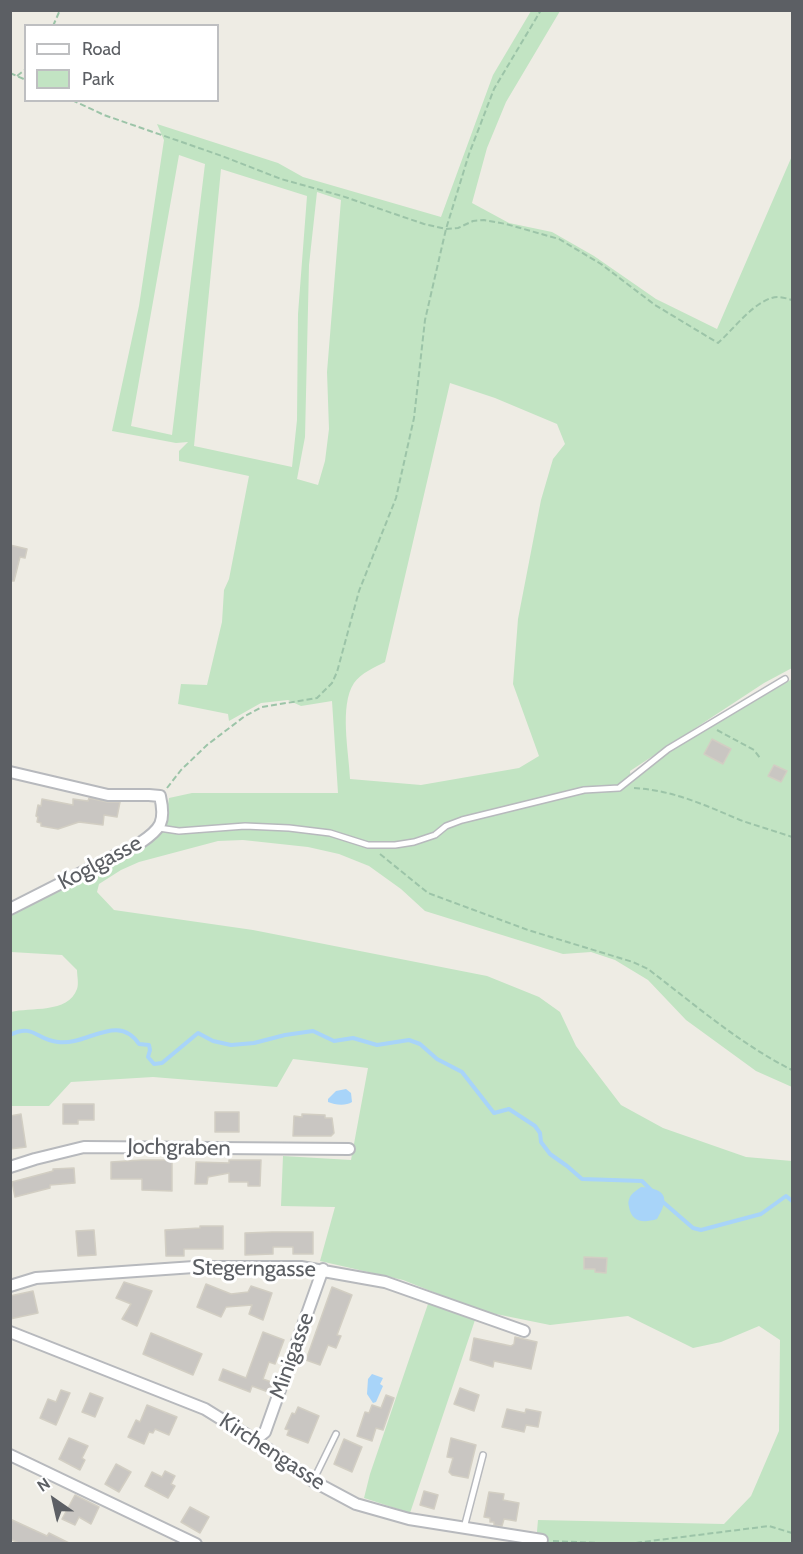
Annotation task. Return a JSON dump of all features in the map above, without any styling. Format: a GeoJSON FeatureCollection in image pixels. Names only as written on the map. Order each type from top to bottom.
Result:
{"type":"FeatureCollection","features":[{"type":"Feature","properties":{"kind":"street"},"geometry":{"type":"LineString","coordinates":[[10,772],[108,795],[160,796]]}},
{"type":"Feature","properties":{"kind":"street","name":"Koglgasse"},"geometry":{"type":"LineString","coordinates":[[10,909],[150,836],[159,828],[162,814],[160,796]]}},
{"type":"Feature","properties":{"kind":"street","name":"Jochgraben"},"geometry":{"type":"LineString","coordinates":[[10,1167],[35,1158],[84,1147],[349,1149]]}},
{"type":"Feature","properties":{"kind":"street","name":"Stegerngasse"},"geometry":{"type":"LineString","coordinates":[[10,1286],[36,1278],[195,1267],[301,1267],[323,1269],[385,1282],[524,1331]]}},
{"type":"Feature","properties":{"kind":"street","name":"Minigasse"},"geometry":{"type":"LineString","coordinates":[[255,1440],[265,1432],[323,1269]]}},
{"type":"Feature","properties":{"kind":"street","name":"Kirchengasse"},"geometry":{"type":"LineString","coordinates":[[10,1332],[206,1409],[313,1481],[356,1504],[409,1519],[542,1540]]}},
{"type":"Feature","properties":{"kind":"street"},"geometry":{"type":"LineString","coordinates":[[10,1455],[196,1544]]}},
{"type":"Feature","properties":{"kind":"lane"},"geometry":{"type":"LineString","coordinates":[[159,828],[179,831],[245,826],[290,828],[330,833],[368,845],[414,842],[435,835],[447,826],[462,820],[584,789],[619,788],[668,749],[785,679]]}},
{"type":"Feature","properties":{"kind":"lane"},"geometry":{"type":"LineString","coordinates":[[313,1481],[336,1434]]}},
{"type":"Feature","properties":{"kind":"lane"},"geometry":{"type":"LineString","coordinates":[[464,1528],[483,1455]]}},
{"type":"Feature","properties":{"kind":"path"},"geometry":{"type":"LineString","coordinates":[[54,24],[60,10]]}},
{"type":"Feature","properties":{"kind":"path"},"geometry":{"type":"LineString","coordinates":[[160,796],[194,757],[245,716],[262,707],[317,698],[332,683],[359,591],[396,498],[414,418],[425,320],[446,228],[469,154],[494,89],[541,10]]}},
{"type":"Feature","properties":{"kind":"path"},"geometry":{"type":"LineString","coordinates":[[17,76],[24,71]]}},
{"type":"Feature","properties":{"kind":"path"},"geometry":{"type":"LineString","coordinates":[[10,73],[24,79]]}},
{"type":"Feature","properties":{"kind":"path"},"geometry":{"type":"LineString","coordinates":[[76,102],[104,115],[281,179],[342,196],[424,224],[458,228],[473,221],[484,220],[559,239],[601,264],[655,305],[718,343],[753,310],[765,302],[779,297],[792,300]]}},
{"type":"Feature","properties":{"kind":"path"},"geometry":{"type":"LineString","coordinates":[[709,725],[754,750],[760,758]]}},
{"type":"Feature","properties":{"kind":"path"},"geometry":{"type":"LineString","coordinates":[[619,788],[653,789],[683,797],[792,837]]}},
{"type":"Feature","properties":{"kind":"path"},"geometry":{"type":"LineString","coordinates":[[368,845],[428,893],[528,930],[633,962],[648,969],[726,1029],[792,1070]]}},
{"type":"Feature","properties":{"kind":"path"},"geometry":{"type":"LineString","coordinates":[[542,1540],[626,1544],[769,1526],[792,1533]]}},
{"type":"Feature","properties":{"kind":"green space"},"geometry":{"type":"Polygon","coordinates":[[[531,11],[560,11],[506,102],[487,148],[472,203],[509,223],[552,232],[594,256],[656,299],[717,329],[792,156],[792,668],[764,683],[630,771],[631,782],[668,752],[792,679],[792,1087],[756,1071],[686,1020],[648,980],[615,960],[591,952],[563,954],[425,911],[401,889],[369,866],[339,854],[308,847],[243,840],[218,841],[139,862],[99,884],[97,892],[114,910],[253,930],[487,976],[539,997],[560,1012],[576,1046],[621,1105],[663,1128],[746,1157],[792,1161],[792,1543],[536,1543],[538,1520],[724,1524],[751,1496],[779,1431],[780,1340],[759,1326],[721,1342],[693,1348],[628,1316],[550,1325],[481,1311],[403,1280],[320,1261],[335,1207],[281,1206],[283,1156],[351,1160],[368,1068],[293,1059],[277,1087],[153,1077],[71,1082],[49,1106],[11,1106],[11,1012],[48,1008],[66,1002],[77,989],[78,982],[77,970],[62,955],[11,952],[11,913],[152,839],[166,818],[169,798],[192,793],[338,793],[332,701],[301,706],[288,700],[261,703],[229,721],[228,714],[178,704],[181,684],[207,685],[222,622],[224,590],[229,579],[249,476],[179,461],[179,451],[188,442],[176,443],[112,431],[139,306],[164,140],[157,124],[278,163],[303,177],[441,217],[493,75],[531,11]],[[179,155],[131,426],[172,435],[205,164],[179,155]],[[221,169],[194,446],[292,467],[297,420],[298,314],[307,196],[221,169]],[[317,192],[309,265],[305,437],[297,479],[318,485],[325,461],[329,429],[327,372],[341,200],[317,192]],[[450,383],[385,662],[360,676],[349,693],[346,716],[350,779],[421,785],[519,768],[539,756],[513,684],[518,619],[541,500],[553,459],[565,444],[557,424],[495,398],[450,383]]]}},
{"type":"Feature","properties":{"kind":"green space"},"geometry":{"type":"Polygon","coordinates":[[[429,1301],[475,1320],[410,1513],[364,1498],[370,1474],[429,1301]]]}},
{"type":"Feature","properties":{"kind":"water"},"geometry":{"type":"Polygon","coordinates":[[[346,1089],[351,1093],[352,1102],[340,1105],[328,1102],[336,1091],[346,1089]]]}},
{"type":"Feature","properties":{"kind":"water"},"geometry":{"type":"Polygon","coordinates":[[[641,1187],[657,1190],[664,1196],[663,1206],[657,1219],[639,1220],[631,1212],[629,1198],[641,1187]]]}},
{"type":"Feature","properties":{"kind":"water"},"geometry":{"type":"Polygon","coordinates":[[[372,1374],[383,1378],[380,1384],[383,1386],[376,1402],[373,1403],[367,1394],[368,1379],[372,1374]]]}},
{"type":"Feature","properties":{"kind":"building"},"geometry":{"type":"Polygon","coordinates":[[[10,545],[27,549],[25,558],[20,557],[14,581],[10,581],[10,545]]]}},
{"type":"Feature","properties":{"kind":"building"},"geometry":{"type":"Polygon","coordinates":[[[712,739],[731,749],[723,764],[704,754],[712,739]]]}},
{"type":"Feature","properties":{"kind":"building"},"geometry":{"type":"Polygon","coordinates":[[[774,765],[787,771],[781,782],[768,776],[774,765]]]}},
{"type":"Feature","properties":{"kind":"building"},"geometry":{"type":"Polygon","coordinates":[[[89,798],[120,802],[117,817],[104,815],[103,825],[79,822],[58,829],[41,826],[41,823],[37,822],[38,805],[41,806],[42,799],[73,805],[73,799],[88,801],[89,798]]]}},
{"type":"Feature","properties":{"kind":"building"},"geometry":{"type":"Polygon","coordinates":[[[63,1104],[94,1104],[94,1120],[78,1120],[78,1124],[63,1124],[63,1104]]]}},
{"type":"Feature","properties":{"kind":"building"},"geometry":{"type":"Polygon","coordinates":[[[215,1112],[239,1112],[239,1132],[215,1132],[215,1112]]]}},
{"type":"Feature","properties":{"kind":"building"},"geometry":{"type":"Polygon","coordinates":[[[21,1114],[26,1147],[10,1149],[10,1116],[21,1114]]]}},
{"type":"Feature","properties":{"kind":"building"},"geometry":{"type":"Polygon","coordinates":[[[302,1114],[325,1115],[325,1118],[332,1118],[334,1133],[331,1136],[293,1136],[294,1116],[302,1117],[302,1114]]]}},
{"type":"Feature","properties":{"kind":"building"},"geometry":{"type":"Polygon","coordinates":[[[172,1160],[172,1191],[142,1190],[142,1179],[111,1179],[111,1162],[172,1160]]]}},
{"type":"Feature","properties":{"kind":"building"},"geometry":{"type":"Polygon","coordinates":[[[229,1160],[261,1160],[260,1186],[248,1186],[248,1182],[229,1182],[229,1173],[208,1177],[207,1184],[195,1184],[196,1162],[229,1163],[229,1160]]]}},
{"type":"Feature","properties":{"kind":"building"},"geometry":{"type":"Polygon","coordinates":[[[74,1168],[75,1183],[50,1185],[50,1188],[15,1197],[12,1182],[53,1171],[53,1169],[74,1168]]]}},
{"type":"Feature","properties":{"kind":"building"},"geometry":{"type":"Polygon","coordinates":[[[200,1226],[223,1226],[223,1249],[184,1249],[184,1256],[166,1256],[165,1230],[200,1228],[200,1226]]]}},
{"type":"Feature","properties":{"kind":"building"},"geometry":{"type":"Polygon","coordinates":[[[94,1230],[96,1255],[78,1256],[76,1231],[94,1230]]]}},
{"type":"Feature","properties":{"kind":"building"},"geometry":{"type":"Polygon","coordinates":[[[313,1232],[313,1254],[293,1254],[293,1247],[273,1247],[273,1254],[245,1255],[245,1233],[313,1232]]]}},
{"type":"Feature","properties":{"kind":"building"},"geometry":{"type":"Polygon","coordinates":[[[584,1257],[607,1258],[606,1273],[595,1272],[595,1269],[584,1269],[584,1257]]]}},
{"type":"Feature","properties":{"kind":"building"},"geometry":{"type":"Polygon","coordinates":[[[124,1282],[152,1291],[137,1326],[122,1319],[131,1304],[116,1298],[124,1282]]]}},
{"type":"Feature","properties":{"kind":"building"},"geometry":{"type":"Polygon","coordinates":[[[206,1284],[231,1294],[248,1292],[251,1286],[272,1293],[263,1320],[249,1314],[252,1305],[226,1307],[221,1317],[197,1307],[206,1284]]]}},
{"type":"Feature","properties":{"kind":"building"},"geometry":{"type":"Polygon","coordinates":[[[332,1287],[352,1295],[337,1335],[341,1336],[336,1348],[328,1345],[320,1365],[306,1360],[332,1287]]]}},
{"type":"Feature","properties":{"kind":"building"},"geometry":{"type":"Polygon","coordinates":[[[33,1291],[38,1313],[10,1319],[10,1296],[33,1291]]]}},
{"type":"Feature","properties":{"kind":"building"},"geometry":{"type":"Polygon","coordinates":[[[263,1332],[284,1340],[275,1364],[269,1362],[263,1379],[274,1383],[271,1393],[252,1386],[250,1392],[219,1380],[223,1369],[246,1378],[263,1332]]]}},
{"type":"Feature","properties":{"kind":"building"},"geometry":{"type":"Polygon","coordinates":[[[151,1333],[202,1354],[193,1375],[143,1354],[151,1333]]]}},
{"type":"Feature","properties":{"kind":"building"},"geometry":{"type":"Polygon","coordinates":[[[515,1337],[537,1342],[531,1369],[494,1361],[493,1367],[470,1360],[474,1338],[511,1346],[514,1344],[515,1337]]]}},
{"type":"Feature","properties":{"kind":"building"},"geometry":{"type":"Polygon","coordinates":[[[460,1388],[479,1395],[474,1411],[454,1404],[460,1388]]]}},
{"type":"Feature","properties":{"kind":"building"},"geometry":{"type":"Polygon","coordinates":[[[61,1390],[70,1393],[56,1425],[40,1418],[48,1399],[56,1402],[61,1390]]]}},
{"type":"Feature","properties":{"kind":"building"},"geometry":{"type":"Polygon","coordinates":[[[90,1393],[103,1398],[95,1417],[82,1412],[90,1393]]]}},
{"type":"Feature","properties":{"kind":"building"},"geometry":{"type":"Polygon","coordinates":[[[386,1395],[394,1398],[383,1430],[376,1428],[372,1441],[357,1436],[365,1412],[369,1413],[372,1405],[381,1408],[386,1395]]]}},
{"type":"Feature","properties":{"kind":"building"},"geometry":{"type":"Polygon","coordinates":[[[147,1405],[177,1417],[169,1435],[155,1429],[153,1433],[149,1432],[144,1444],[128,1437],[136,1420],[140,1422],[147,1405]]]}},
{"type":"Feature","properties":{"kind":"building"},"geometry":{"type":"Polygon","coordinates":[[[298,1407],[319,1416],[308,1443],[287,1435],[289,1430],[285,1429],[292,1413],[295,1414],[298,1407]]]}},
{"type":"Feature","properties":{"kind":"building"},"geometry":{"type":"Polygon","coordinates":[[[507,1409],[525,1413],[526,1409],[541,1412],[538,1427],[526,1425],[524,1432],[502,1427],[507,1409]]]}},
{"type":"Feature","properties":{"kind":"building"},"geometry":{"type":"Polygon","coordinates":[[[69,1438],[88,1446],[82,1458],[85,1460],[80,1470],[59,1459],[69,1438]]]}},
{"type":"Feature","properties":{"kind":"building"},"geometry":{"type":"Polygon","coordinates":[[[451,1438],[476,1445],[468,1478],[452,1475],[449,1472],[453,1458],[447,1457],[451,1438]]]}},
{"type":"Feature","properties":{"kind":"building"},"geometry":{"type":"Polygon","coordinates":[[[344,1439],[362,1447],[352,1472],[334,1464],[344,1439]]]}},
{"type":"Feature","properties":{"kind":"building"},"geometry":{"type":"Polygon","coordinates":[[[116,1464],[131,1472],[119,1492],[105,1484],[116,1464]]]}},
{"type":"Feature","properties":{"kind":"building"},"geometry":{"type":"Polygon","coordinates":[[[165,1471],[175,1476],[171,1484],[175,1486],[168,1498],[145,1486],[152,1472],[162,1477],[165,1471]]]}},
{"type":"Feature","properties":{"kind":"building"},"geometry":{"type":"Polygon","coordinates":[[[424,1491],[438,1495],[434,1509],[420,1505],[424,1491]]]}},
{"type":"Feature","properties":{"kind":"building"},"geometry":{"type":"Polygon","coordinates":[[[489,1492],[504,1494],[503,1500],[519,1503],[516,1521],[504,1519],[500,1526],[490,1522],[490,1518],[484,1517],[489,1492]]]}},
{"type":"Feature","properties":{"kind":"building"},"geometry":{"type":"Polygon","coordinates":[[[75,1495],[99,1507],[91,1524],[79,1517],[75,1525],[62,1519],[75,1495]]]}},
{"type":"Feature","properties":{"kind":"building"},"geometry":{"type":"Polygon","coordinates":[[[190,1507],[209,1517],[200,1533],[181,1522],[190,1507]]]}},
{"type":"Feature","properties":{"kind":"building"},"geometry":{"type":"Polygon","coordinates":[[[10,1519],[47,1536],[49,1533],[71,1544],[21,1544],[10,1539],[10,1519]]]}},
{"type":"Feature","properties":{"kind":"waterway"},"geometry":{"type":"LineString","coordinates":[[10,1035],[30,1031],[51,1041],[69,1042],[101,1032],[122,1031],[131,1035],[139,1044],[149,1045],[148,1057],[154,1064],[162,1063],[198,1033],[213,1041],[231,1045],[254,1043],[313,1031],[334,1041],[353,1038],[377,1045],[409,1040],[420,1044],[437,1059],[462,1072],[494,1113],[509,1109],[535,1126],[540,1133],[541,1142],[550,1154],[582,1179],[642,1181],[651,1190]]}},
{"type":"Feature","properties":{"kind":"waterway"},"geometry":{"type":"LineString","coordinates":[[663,1202],[693,1228],[701,1230],[761,1214],[786,1196],[792,1201]]}}]}
